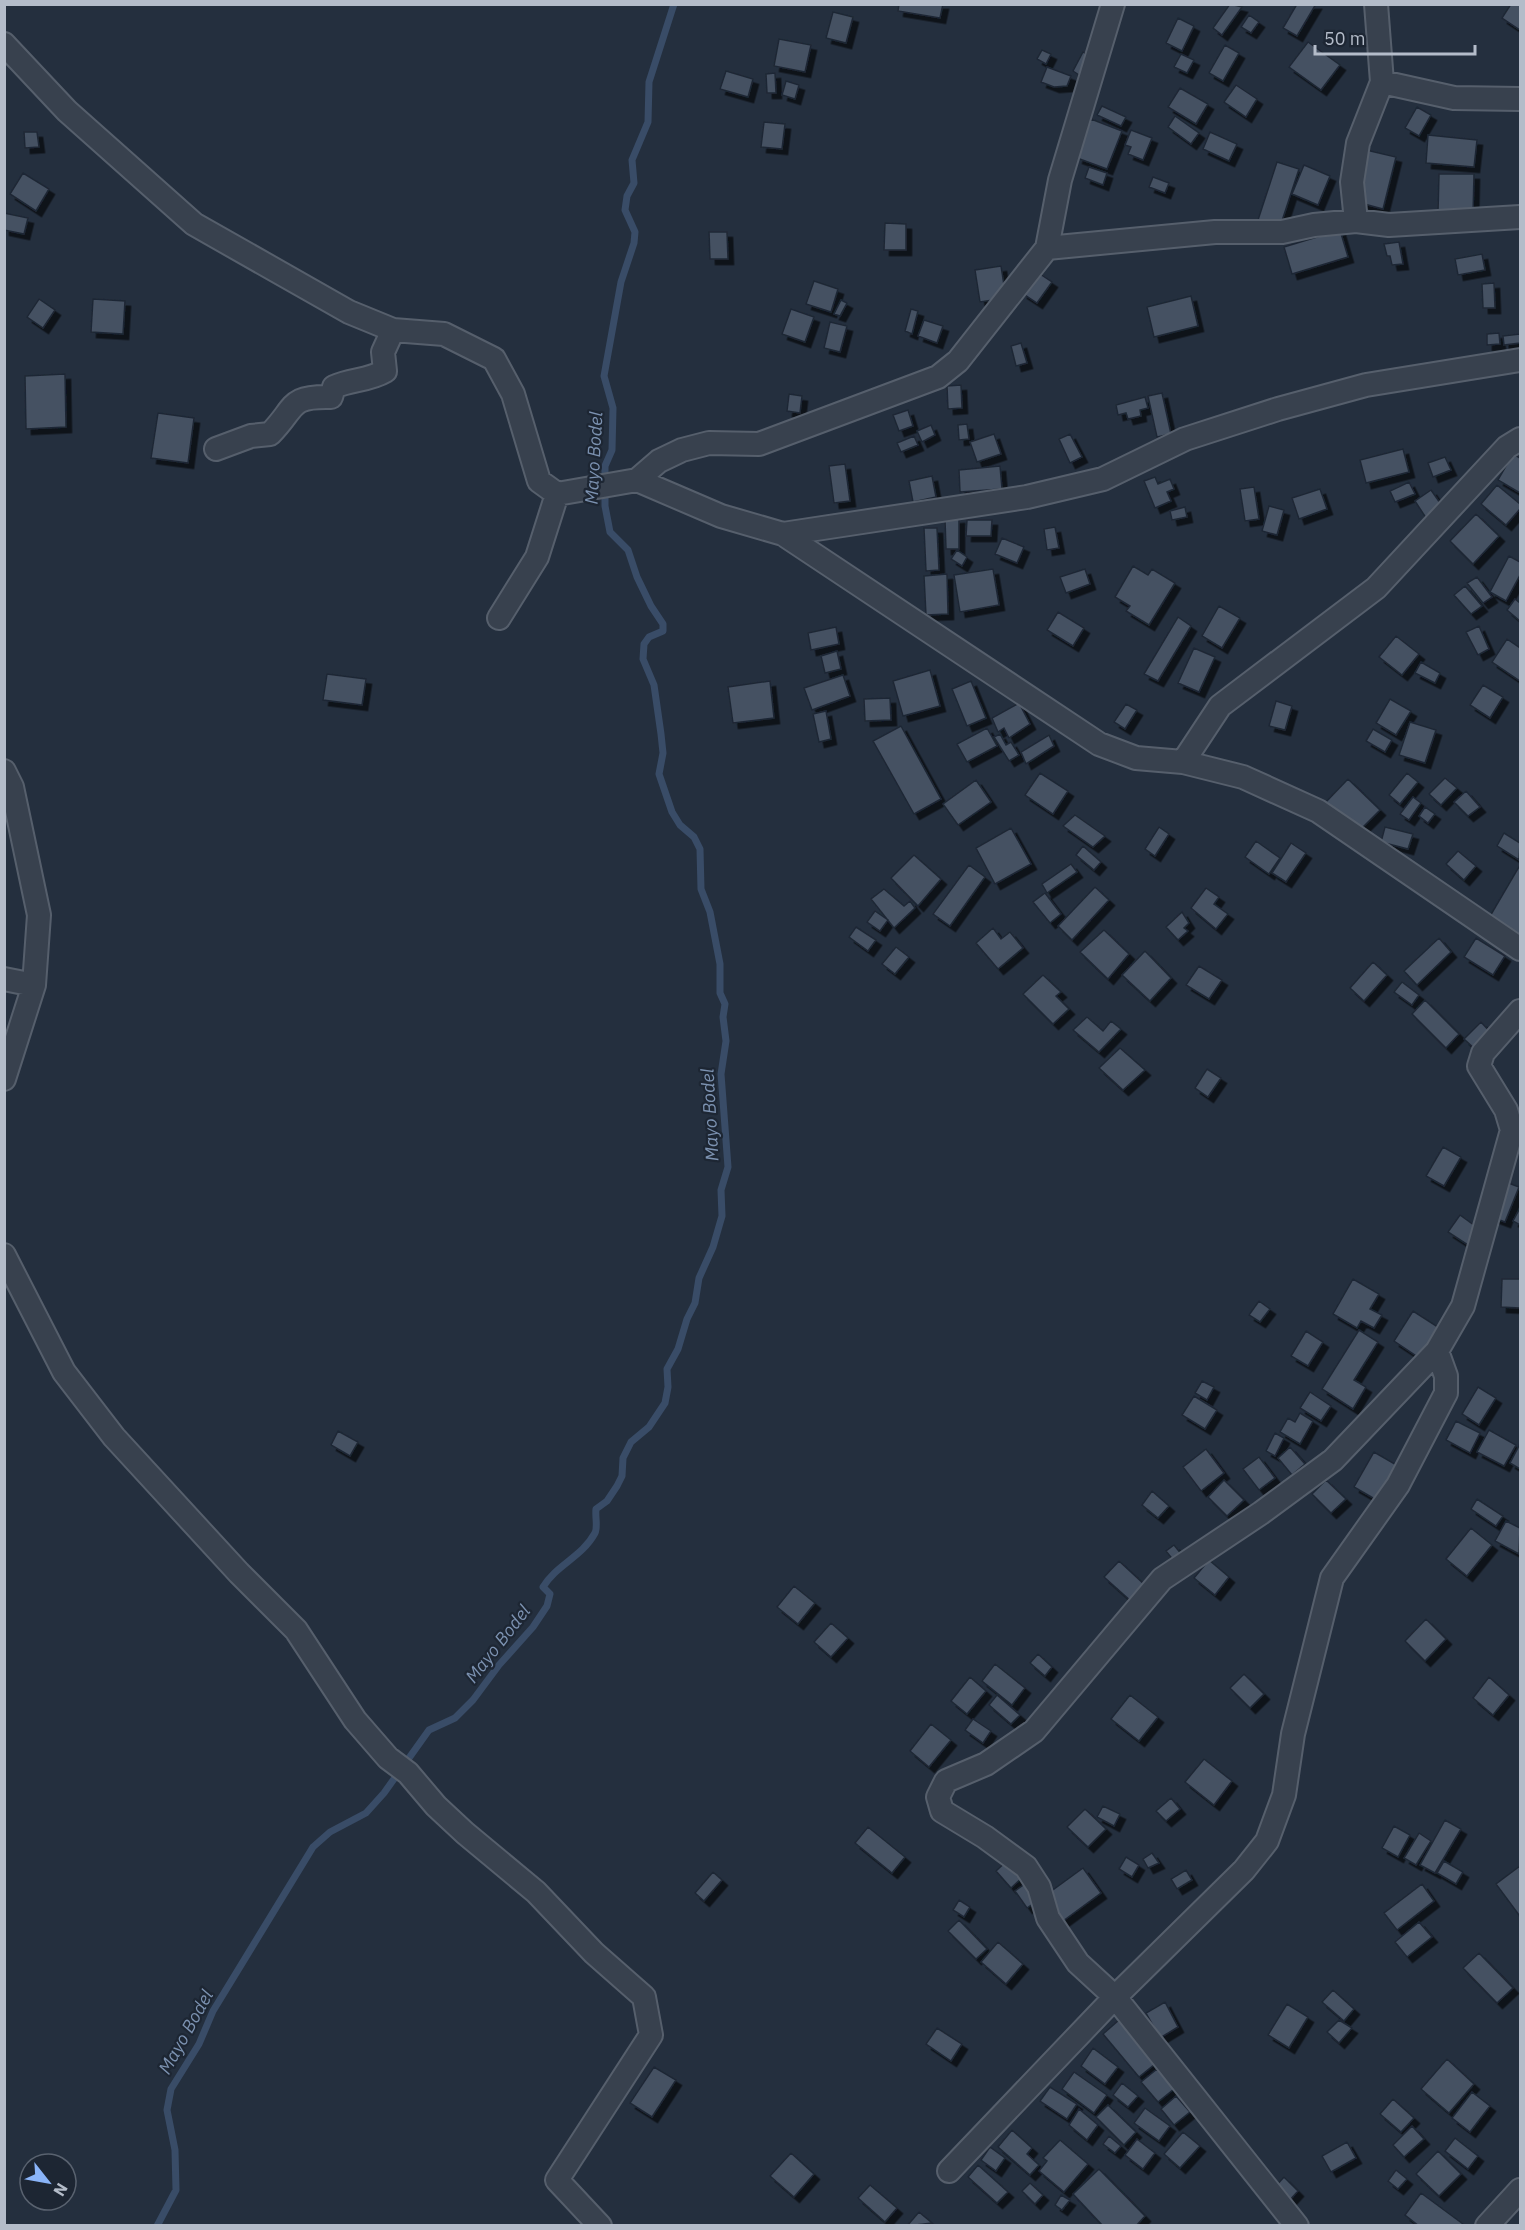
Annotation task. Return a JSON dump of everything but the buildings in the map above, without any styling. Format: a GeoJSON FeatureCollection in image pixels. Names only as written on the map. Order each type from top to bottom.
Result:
{"type":"FeatureCollection","features":[{"type":"Feature","properties":{"kind":"street"},"geometry":{"type":"LineString","coordinates":[[637,480],[659,460],[682,450],[709,443],[759,444],[938,376],[958,361],[1047,248],[1060,180],[1113,4]]}},
{"type":"Feature","properties":{"kind":"street"},"geometry":{"type":"LineString","coordinates":[[1356,221],[1353,182],[1358,143],[1382,82],[1376,4]]}},
{"type":"Feature","properties":{"kind":"street"},"geometry":{"type":"LineString","coordinates":[[4,44],[67,111],[194,224],[349,312],[393,330],[444,334],[494,359],[513,394],[539,481],[557,494],[637,480],[721,516],[783,534],[1099,744],[1136,759],[1183,762],[1244,777],[1318,811],[1521,949]]}},
{"type":"Feature","properties":{"kind":"street"},"geometry":{"type":"LineString","coordinates":[[1382,82],[1454,98],[1521,99]]}},
{"type":"Feature","properties":{"kind":"street"},"geometry":{"type":"LineString","coordinates":[[1047,248],[1215,232],[1282,232],[1314,225],[1356,221],[1389,225],[1521,217]]}},
{"type":"Feature","properties":{"kind":"street"},"geometry":{"type":"LineString","coordinates":[[216,449],[251,436],[270,434],[295,402],[308,396],[331,397],[334,387],[349,380],[370,379],[385,371],[383,352],[393,330]]}},
{"type":"Feature","properties":{"kind":"street"},"geometry":{"type":"LineString","coordinates":[[783,534],[1027,497],[1103,478],[1185,439],[1278,409],[1366,385],[1521,360]]}},
{"type":"Feature","properties":{"kind":"street"},"geometry":{"type":"LineString","coordinates":[[1183,762],[1220,706],[1376,588],[1507,447],[1521,439]]}},
{"type":"Feature","properties":{"kind":"street"},"geometry":{"type":"LineString","coordinates":[[500,618],[537,557],[557,494]]}},
{"type":"Feature","properties":{"kind":"street"},"geometry":{"type":"LineString","coordinates":[[4,771],[11,814],[39,915],[34,986],[4,1079]]}},
{"type":"Feature","properties":{"kind":"street"},"geometry":{"type":"LineString","coordinates":[[4,979],[34,986]]}},
{"type":"Feature","properties":{"kind":"street"},"geometry":{"type":"LineString","coordinates":[[1297,2226],[1115,1997],[1072,1954],[1048,1918],[1039,1887],[1026,1867],[985,1837],[942,1811],[938,1797],[946,1781],[986,1764],[1034,1731],[1162,1580],[1261,1513],[1333,1460],[1437,1352],[1463,1306],[1512,1130],[1506,1110],[1479,1066],[1483,1053],[1521,1011]]}},
{"type":"Feature","properties":{"kind":"street"},"geometry":{"type":"LineString","coordinates":[[4,1255],[64,1372],[107,1428],[239,1573],[296,1630],[355,1720],[381,1751],[408,1773],[436,1806],[465,1833],[536,1892],[594,1953],[644,1997],[651,2035],[557,2180],[600,2226]]}},
{"type":"Feature","properties":{"kind":"street"},"geometry":{"type":"LineString","coordinates":[[949,2171],[1064,2054],[1115,1997],[1244,1870],[1267,1841],[1284,1795],[1293,1734],[1332,1578],[1398,1485],[1446,1393],[1446,1376],[1437,1352]]}},
{"type":"Feature","properties":{"kind":"street"},"geometry":{"type":"LineString","coordinates":[[1486,2226],[1521,2190]]}},
{"type":"Feature","properties":{"kind":"waterway","name":"Mayo Bodel"},"geometry":{"type":"LineString","coordinates":[[157,2226],[176,2190],[175,2150],[167,2110],[171,2089],[199,2044],[213,2011],[313,1847],[330,1832],[366,1813],[384,1793],[429,1730],[455,1718],[473,1700],[499,1665],[533,1627],[547,1606],[550,1594],[543,1587],[548,1579],[590,1541],[596,1528],[596,1509],[607,1501],[617,1486],[622,1476],[623,1458],[631,1442],[649,1427],[665,1403],[668,1387],[667,1369],[678,1349],[687,1319],[695,1303],[699,1278],[713,1247],[722,1216],[721,1190],[728,1167],[721,1074],[726,1041],[723,1017],[725,1004],[720,993],[720,964],[710,912],[701,889],[700,849],[694,837],[680,825],[672,812],[659,774],[663,753],[661,734],[654,685],[643,659],[644,644],[649,637],[663,631],[663,624],[637,577],[628,550],[610,532],[605,506],[605,466],[612,450],[613,408],[604,376],[621,282],[634,243],[635,232],[625,210],[627,196],[634,183],[632,160],[648,122],[649,82],[674,4]]}}]}
